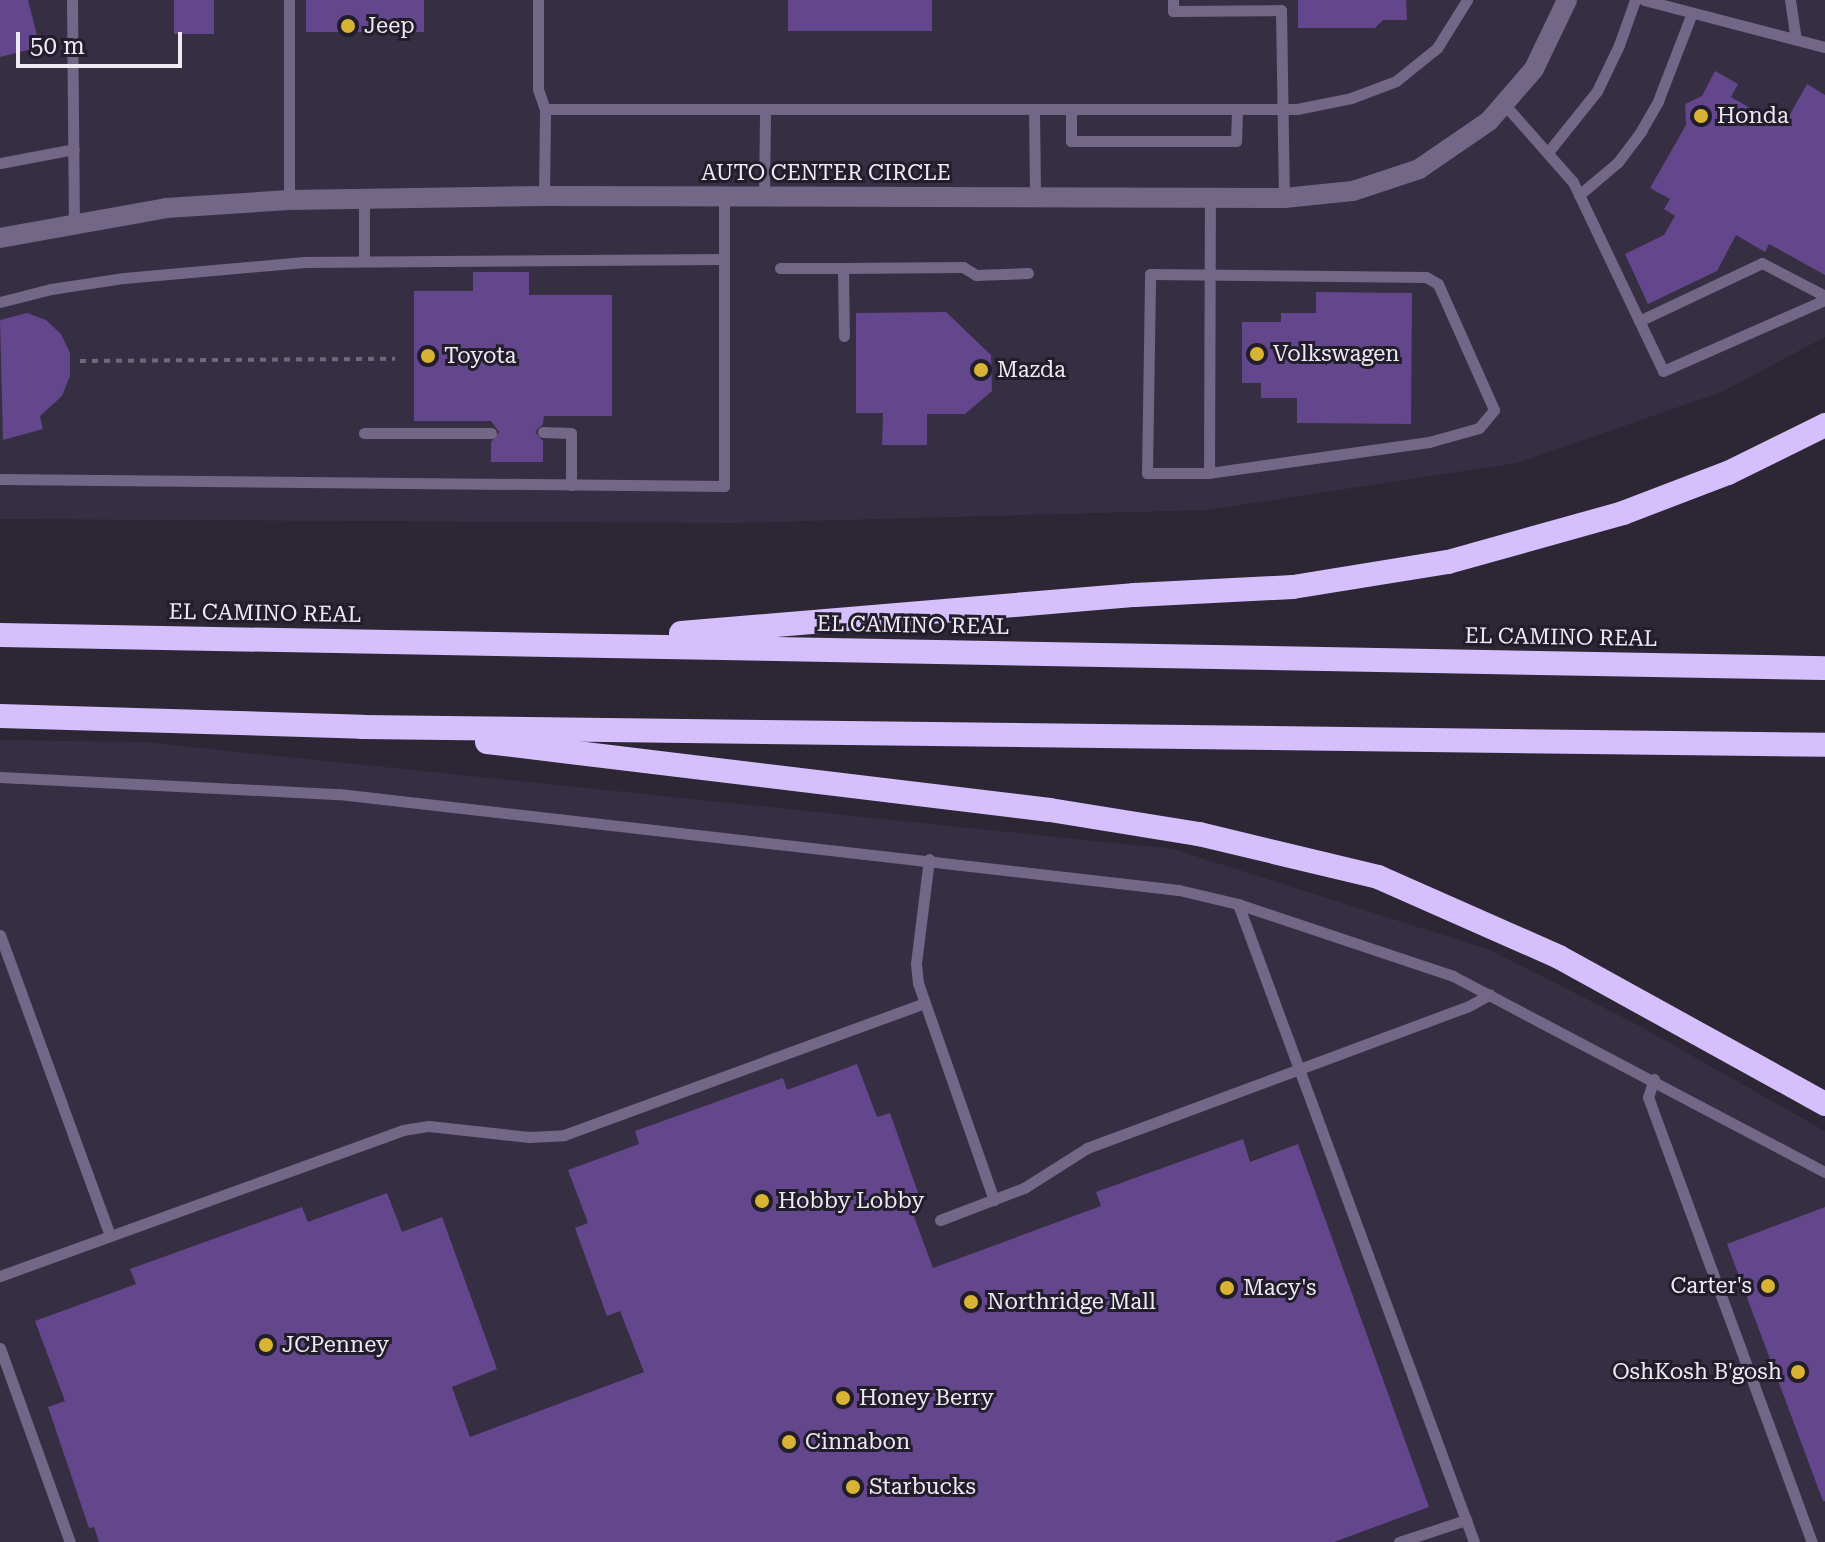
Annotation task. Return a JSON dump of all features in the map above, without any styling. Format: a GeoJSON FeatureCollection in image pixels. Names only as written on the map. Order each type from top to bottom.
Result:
{"type":"FeatureCollection","features":[{"type":"Feature","properties":{"kind":"highway"},"geometry":{"type":"LineString","coordinates":[[550,645],[1119,596],[1293,587],[1448,562],[1623,513],[1728,473],[1825,425]]}},
{"type":"Feature","properties":{"kind":"highway","name":"EL CAMINO REAL"},"geometry":{"type":"LineString","coordinates":[[0,635],[1825,668]]}},
{"type":"Feature","properties":{"kind":"highway"},"geometry":{"type":"LineString","coordinates":[[0,716],[362,727],[1825,745]]}},
{"type":"Feature","properties":{"kind":"highway"},"geometry":{"type":"LineString","coordinates":[[362,727],[1050,810],[1199,834],[1378,877],[1559,957],[1825,1104]]}},
{"type":"Feature","properties":{"kind":"street","name":"AUTO CENTER CIRCLE"},"geometry":{"type":"LineString","coordinates":[[0,238],[74,222],[166,208],[289,200],[544,196],[1284,198],[1353,191],[1419,169],[1472,136],[1505,105],[1547,48],[1567,0]]}},
{"type":"Feature","properties":{"kind":"lane"},"geometry":{"type":"LineString","coordinates":[[72,0],[74,222]]}},
{"type":"Feature","properties":{"kind":"lane"},"geometry":{"type":"LineString","coordinates":[[289,0],[289,200]]}},
{"type":"Feature","properties":{"kind":"lane"},"geometry":{"type":"LineString","coordinates":[[538,0],[538,89],[545,109],[544,196]]}},
{"type":"Feature","properties":{"kind":"lane"},"geometry":{"type":"LineString","coordinates":[[1173,0],[1173,11],[1281,10],[1284,198]]}},
{"type":"Feature","properties":{"kind":"lane"},"geometry":{"type":"LineString","coordinates":[[545,109],[1283,109],[1351,98],[1396,81],[1437,48],[1467,0]]}},
{"type":"Feature","properties":{"kind":"lane"},"geometry":{"type":"LineString","coordinates":[[1549,151],[1597,91],[1619,45],[1635,0]]}},
{"type":"Feature","properties":{"kind":"lane"},"geometry":{"type":"LineString","coordinates":[[1644,0],[1825,47]]}},
{"type":"Feature","properties":{"kind":"lane"},"geometry":{"type":"LineString","coordinates":[[1790,0],[1796,40]]}},
{"type":"Feature","properties":{"kind":"lane"},"geometry":{"type":"LineString","coordinates":[[1579,195],[1618,162],[1641,131],[1663,90],[1692,13]]}},
{"type":"Feature","properties":{"kind":"lane"},"geometry":{"type":"LineString","coordinates":[[1505,105],[1549,151],[1579,195],[1663,371],[1825,298]]}},
{"type":"Feature","properties":{"kind":"lane"},"geometry":{"type":"LineString","coordinates":[[764,197],[765,109]]}},
{"type":"Feature","properties":{"kind":"lane"},"geometry":{"type":"LineString","coordinates":[[1034,109],[1035,197]]}},
{"type":"Feature","properties":{"kind":"lane"},"geometry":{"type":"LineString","coordinates":[[1071,109],[1071,141],[1236,141],[1237,109]]}},
{"type":"Feature","properties":{"kind":"lane"},"geometry":{"type":"LineString","coordinates":[[0,163],[74,149]]}},
{"type":"Feature","properties":{"kind":"lane"},"geometry":{"type":"LineString","coordinates":[[1209,473],[1210,197]]}},
{"type":"Feature","properties":{"kind":"lane"},"geometry":{"type":"LineString","coordinates":[[0,479],[724,486],[724,198]]}},
{"type":"Feature","properties":{"kind":"lane"},"geometry":{"type":"LineString","coordinates":[[364,199],[364,260]]}},
{"type":"Feature","properties":{"kind":"lane"},"geometry":{"type":"LineString","coordinates":[[0,302],[51,289],[186,270],[364,260],[724,259]]}},
{"type":"Feature","properties":{"kind":"lane"},"geometry":{"type":"LineString","coordinates":[[1639,321],[1762,263],[1825,298]]}},
{"type":"Feature","properties":{"kind":"lane"},"geometry":{"type":"LineString","coordinates":[[780,268],[963,267],[976,275],[1028,273]]}},
{"type":"Feature","properties":{"kind":"lane"},"geometry":{"type":"LineString","coordinates":[[843,268],[844,336]]}},
{"type":"Feature","properties":{"kind":"lane"},"geometry":{"type":"LineString","coordinates":[[1150,274],[1210,275],[1426,277],[1438,284],[1494,410],[1479,428],[1459,435],[1362,453],[1209,473],[1147,473],[1150,274]]}},
{"type":"Feature","properties":{"kind":"lane"},"geometry":{"type":"LineString","coordinates":[[543,432],[571,433],[571,485]]}},
{"type":"Feature","properties":{"kind":"lane"},"geometry":{"type":"LineString","coordinates":[[364,433],[491,433]]}},
{"type":"Feature","properties":{"kind":"lane"},"geometry":{"type":"LineString","coordinates":[[0,777],[339,794],[760,844],[929,859],[1179,890],[1238,904],[1453,976],[1654,1079],[1825,1172]]}},
{"type":"Feature","properties":{"kind":"lane"},"geometry":{"type":"LineString","coordinates":[[929,859],[916,964],[924,1003],[994,1200]]}},
{"type":"Feature","properties":{"kind":"lane"},"geometry":{"type":"LineString","coordinates":[[1238,904],[1474,1542]]}},
{"type":"Feature","properties":{"kind":"lane"},"geometry":{"type":"LineString","coordinates":[[0,935],[110,1236]]}},
{"type":"Feature","properties":{"kind":"lane"},"geometry":{"type":"LineString","coordinates":[[940,1220],[1024,1188],[1087,1148],[1300,1071],[1467,1007],[1490,994]]}},
{"type":"Feature","properties":{"kind":"lane"},"geometry":{"type":"LineString","coordinates":[[0,1276],[328,1160],[403,1130],[429,1126],[529,1137],[564,1135],[924,1003]]}},
{"type":"Feature","properties":{"kind":"lane"},"geometry":{"type":"LineString","coordinates":[[1654,1079],[1648,1097],[1812,1542]]}},
{"type":"Feature","properties":{"kind":"lane"},"geometry":{"type":"LineString","coordinates":[[0,1348],[70,1542]]}},
{"type":"Feature","properties":{"kind":"lane"},"geometry":{"type":"LineString","coordinates":[[1399,1542],[1466,1520]]}},
{"type":"Feature","properties":{"kind":"path"},"geometry":{"type":"LineString","coordinates":[[80,361],[395,359]]}},
{"type":"Feature","properties":{"kind":"shaded area"},"geometry":{"type":"Polygon","coordinates":[[[0,0],[1825,0],[1825,337],[1722,392],[1517,463],[1208,510],[733,523],[0,519],[0,0]]]}},
{"type":"Feature","properties":{"kind":"shaded area","name":"Northridge Mall"},"geometry":{"type":"Polygon","coordinates":[[[0,740],[144,742],[1173,849],[1490,950],[1636,1024],[1825,1131],[1825,1542],[0,1542],[0,740]]]}},
{"type":"Feature","properties":{"kind":"building"},"geometry":{"type":"Polygon","coordinates":[[[0,0],[28,0],[40,47],[0,57],[0,0]]]}},
{"type":"Feature","properties":{"kind":"building"},"geometry":{"type":"Polygon","coordinates":[[[174,0],[214,0],[214,34],[174,34],[174,0]]]}},
{"type":"Feature","properties":{"kind":"building"},"geometry":{"type":"Polygon","coordinates":[[[306,0],[424,0],[424,32],[306,32],[306,0]]]}},
{"type":"Feature","properties":{"kind":"building"},"geometry":{"type":"Polygon","coordinates":[[[788,0],[932,0],[932,31],[788,31],[788,0]]]}},
{"type":"Feature","properties":{"kind":"building"},"geometry":{"type":"Polygon","coordinates":[[[1298,0],[1406,0],[1407,20],[1383,20],[1375,28],[1298,28],[1298,0]]]}},
{"type":"Feature","properties":{"kind":"building"},"geometry":{"type":"Polygon","coordinates":[[[1715,71],[1738,84],[1731,97],[1783,127],[1807,84],[1825,95],[1825,275],[1769,244],[1765,252],[1736,235],[1717,271],[1648,304],[1625,254],[1664,235],[1675,216],[1664,209],[1670,199],[1650,188],[1686,125],[1685,104],[1702,96],[1715,71]]]}},
{"type":"Feature","properties":{"kind":"building"},"geometry":{"type":"Polygon","coordinates":[[[473,272],[529,272],[529,295],[612,295],[612,416],[544,416],[543,424],[535,432],[543,441],[543,462],[491,462],[491,442],[499,432],[491,421],[414,421],[414,291],[473,291],[473,272]]]}},
{"type":"Feature","properties":{"kind":"building"},"geometry":{"type":"Polygon","coordinates":[[[1316,292],[1412,293],[1411,424],[1297,423],[1297,398],[1261,398],[1261,383],[1242,383],[1242,322],[1281,322],[1281,313],[1316,313],[1316,292]]]}},
{"type":"Feature","properties":{"kind":"building"},"geometry":{"type":"Polygon","coordinates":[[[946,312],[991,355],[992,391],[965,414],[927,414],[927,445],[882,445],[883,413],[856,413],[856,313],[946,312]]]}},
{"type":"Feature","properties":{"kind":"building"},"geometry":{"type":"Polygon","coordinates":[[[27,313],[46,320],[61,334],[70,353],[70,376],[62,396],[40,416],[43,429],[3,440],[0,320],[27,313]]]}},
{"type":"Feature","properties":{"kind":"building","name":"Northridge Mall"},"geometry":{"type":"Polygon","coordinates":[[[857,1064],[877,1117],[890,1113],[921,1201],[910,1206],[933,1268],[1101,1206],[1096,1192],[1243,1139],[1250,1162],[1298,1144],[1429,1507],[1334,1542],[99,1542],[94,1527],[89,1528],[48,1407],[65,1401],[35,1321],[136,1284],[130,1269],[302,1207],[308,1222],[387,1193],[402,1232],[442,1217],[497,1369],[452,1387],[470,1437],[644,1372],[620,1311],[607,1316],[575,1228],[588,1223],[568,1170],[639,1144],[635,1131],[783,1078],[787,1090],[857,1064]]]}},
{"type":"Feature","properties":{"kind":"building"},"geometry":{"type":"Polygon","coordinates":[[[1825,1207],[1825,1501],[1823,1501],[1727,1244],[1825,1207]]]}},
{"type":"Feature","properties":{"kind":"place","name":"Jeep"},"geometry":{"type":"Point","coordinates":[348,26]}},
{"type":"Feature","properties":{"kind":"place","name":"Honda"},"geometry":{"type":"Point","coordinates":[1701,116]}},
{"type":"Feature","properties":{"kind":"place","name":"Volkswagen"},"geometry":{"type":"Point","coordinates":[1257,354]}},
{"type":"Feature","properties":{"kind":"place","name":"Toyota"},"geometry":{"type":"Point","coordinates":[428,356]}},
{"type":"Feature","properties":{"kind":"place","name":"Mazda"},"geometry":{"type":"Point","coordinates":[981,370]}},
{"type":"Feature","properties":{"kind":"place","name":"Hobby Lobby"},"geometry":{"type":"Point","coordinates":[762,1201]}},
{"type":"Feature","properties":{"kind":"place","name":"Carter's"},"geometry":{"type":"Point","coordinates":[1768,1286]}},
{"type":"Feature","properties":{"kind":"place","name":"Macy's"},"geometry":{"type":"Point","coordinates":[1227,1288]}},
{"type":"Feature","properties":{"kind":"place","name":"Northridge Mall"},"geometry":{"type":"Point","coordinates":[971,1302]}},
{"type":"Feature","properties":{"kind":"place","name":"JCPenney"},"geometry":{"type":"Point","coordinates":[266,1345]}},
{"type":"Feature","properties":{"kind":"place","name":"OshKosh B'gosh"},"geometry":{"type":"Point","coordinates":[1798,1372]}},
{"type":"Feature","properties":{"kind":"place","name":"Honey Berry"},"geometry":{"type":"Point","coordinates":[843,1398]}},
{"type":"Feature","properties":{"kind":"place","name":"Cinnabon"},"geometry":{"type":"Point","coordinates":[789,1442]}},
{"type":"Feature","properties":{"kind":"place","name":"Starbucks"},"geometry":{"type":"Point","coordinates":[853,1487]}}]}
